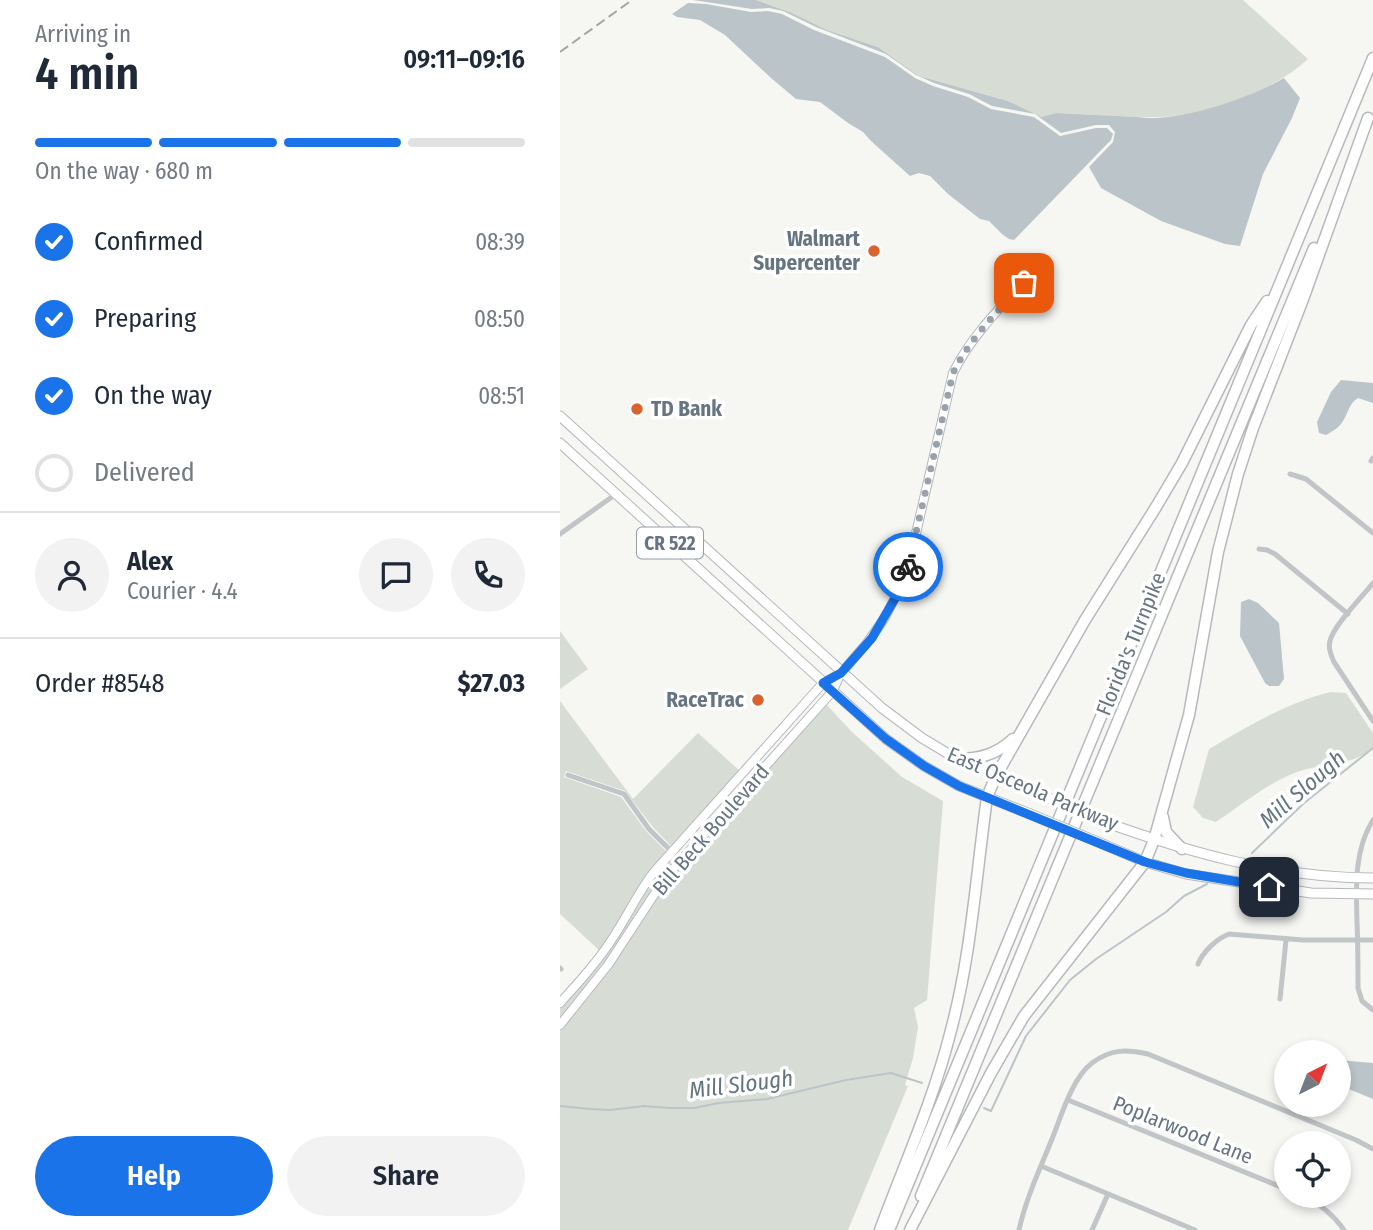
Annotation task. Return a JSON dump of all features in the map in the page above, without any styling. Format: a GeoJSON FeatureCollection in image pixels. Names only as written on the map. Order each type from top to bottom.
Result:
{"type":"FeatureCollection","features":[{"type":"Feature","properties":{"kind":"highway","name":"Florida's Turnpike"},"geometry":{"type":"LineString","coordinates":[[889,1230],[1373,58]]}},
{"type":"Feature","properties":{"kind":"highway","name":"Florida's Turnpike"},"geometry":{"type":"LineString","coordinates":[[909,1230],[1373,106]]}},
{"type":"Feature","properties":{"kind":"highway"},"geometry":{"type":"LineString","coordinates":[[909,1230],[1024,1016],[1145,862],[1154,840],[1189,715],[1218,552],[1238,474],[1368,118]]}},
{"type":"Feature","properties":{"kind":"highway"},"geometry":{"type":"LineString","coordinates":[[880,1230],[927,1107],[951,1033],[968,953],[987,797],[996,776],[1085,620],[1182,463],[1251,325],[1279,284]]}},
{"type":"Feature","properties":{"kind":"highway"},"geometry":{"type":"LineString","coordinates":[[957,759],[991,755],[1021,733]]}},
{"type":"Feature","properties":{"kind":"highway"},"geometry":{"type":"LineString","coordinates":[[1162,811],[1166,832],[1182,849]]}},
{"type":"Feature","properties":{"kind":"main road","name":"East Osceola Parkway"},"geometry":{"type":"LineString","coordinates":[[560,416],[841,673],[922,738],[957,759],[1102,821],[1182,849],[1263,869],[1309,875],[1373,878]]}},
{"type":"Feature","properties":{"kind":"main road","name":"East Osceola Parkway"},"geometry":{"type":"LineString","coordinates":[[560,443],[886,739],[959,786],[1145,862],[1186,873],[1311,893],[1373,894]]}},
{"type":"Feature","properties":{"kind":"street","name":"Bill Beck Boulevard"},"geometry":{"type":"LineString","coordinates":[[560,1025],[608,965],[654,894],[681,860],[832,692],[841,673],[880,625],[906,573],[951,382],[961,356],[1034,271]]}},
{"type":"Feature","properties":{"kind":"street"},"geometry":{"type":"LineString","coordinates":[[1290,474],[1306,479],[1373,533]]}},
{"type":"Feature","properties":{"kind":"street"},"geometry":{"type":"LineString","coordinates":[[560,534],[616,494]]}},
{"type":"Feature","properties":{"kind":"street"},"geometry":{"type":"LineString","coordinates":[[1259,549],[1275,554],[1348,614]]}},
{"type":"Feature","properties":{"kind":"street"},"geometry":{"type":"LineString","coordinates":[[1373,583],[1331,637],[1329,645],[1334,662],[1373,721]]}},
{"type":"Feature","properties":{"kind":"street","name":"Bill Beck Boulevard"},"geometry":{"type":"LineString","coordinates":[[560,1003],[605,950],[641,889],[672,852],[823,683],[841,673]]}},
{"type":"Feature","properties":{"kind":"street"},"geometry":{"type":"LineString","coordinates":[[568,775],[624,794],[649,829],[681,860]]}},
{"type":"Feature","properties":{"kind":"street"},"geometry":{"type":"LineString","coordinates":[[1373,820],[1360,852],[1356,878],[1359,993],[1365,1004],[1373,1010]]}},
{"type":"Feature","properties":{"kind":"street"},"geometry":{"type":"LineString","coordinates":[[1198,964],[1205,952],[1226,935],[1286,940],[1373,940]]}},
{"type":"Feature","properties":{"kind":"street"},"geometry":{"type":"LineString","coordinates":[[1280,999],[1286,940]]}},
{"type":"Feature","properties":{"kind":"street"},"geometry":{"type":"LineString","coordinates":[[1019,1230],[1024,1209],[1078,1079],[1090,1064],[1110,1053],[1128,1050],[1148,1054],[1373,1149]]}},
{"type":"Feature","properties":{"kind":"street","name":"Poplarwood Lane"},"geometry":{"type":"LineString","coordinates":[[1068,1100],[1274,1184]]}},
{"type":"Feature","properties":{"kind":"street"},"geometry":{"type":"LineString","coordinates":[[1041,1166],[1195,1230]]}},
{"type":"Feature","properties":{"kind":"street"},"geometry":{"type":"LineString","coordinates":[[1092,1230],[1108,1194]]}},
{"type":"Feature","properties":{"kind":"street"},"geometry":{"type":"LineString","coordinates":[[1324,1208],[1333,1215],[1344,1230]]}},
{"type":"Feature","properties":{"kind":"shaded area"},"geometry":{"type":"Polygon","coordinates":[[[693,0],[756,0],[792,13],[827,30],[878,47],[919,76],[1008,101],[1042,117],[1056,113],[1172,117],[1233,101],[1284,78],[1300,98],[1263,174],[1240,246],[1225,244],[1161,221],[1101,188],[1089,167],[1113,142],[1115,132],[1109,125],[1096,125],[1061,133],[1035,114],[992,106],[969,94],[934,83],[916,75],[886,54],[816,27],[783,11],[693,0]]]}},
{"type":"Feature","properties":{"kind":"shaded area"},"geometry":{"type":"Polygon","coordinates":[[[756,0],[1243,0],[1308,59],[1258,92],[1197,112],[1148,117],[1056,113],[1042,117],[1008,101],[919,76],[878,47],[827,30],[756,0]]]}},
{"type":"Feature","properties":{"kind":"shaded area"},"geometry":{"type":"Polygon","coordinates":[[[688,3],[782,14],[814,30],[885,57],[915,78],[933,86],[968,97],[991,109],[1034,117],[1060,136],[1096,128],[1107,128],[1113,134],[1111,140],[1014,240],[1009,239],[989,221],[980,219],[948,194],[930,176],[919,173],[910,176],[863,132],[820,102],[796,99],[725,35],[700,20],[672,14],[688,3]]]}},
{"type":"Feature","properties":{"kind":"shaded area"},"geometry":{"type":"Polygon","coordinates":[[[1341,380],[1373,383],[1373,403],[1358,398],[1352,403],[1338,427],[1326,435],[1319,433],[1317,422],[1331,392],[1341,380]]]}},
{"type":"Feature","properties":{"kind":"shaded area"},"geometry":{"type":"Polygon","coordinates":[[[1249,599],[1258,603],[1279,623],[1284,679],[1279,686],[1265,683],[1240,636],[1241,602],[1249,599]]]}},
{"type":"Feature","properties":{"kind":"shaded area"},"geometry":{"type":"Polygon","coordinates":[[[560,631],[588,669],[560,689],[560,631]]]}},
{"type":"Feature","properties":{"kind":"shaded area","name":"Mill Slough"},"geometry":{"type":"Polygon","coordinates":[[[1331,692],[1346,693],[1373,733],[1373,748],[1346,762],[1310,768],[1289,775],[1216,822],[1203,818],[1193,807],[1209,749],[1283,709],[1331,692]]]}},
{"type":"Feature","properties":{"kind":"shaded area"},"geometry":{"type":"Polygon","coordinates":[[[560,701],[633,799],[698,733],[740,771],[672,847],[625,791],[566,771],[564,777],[621,797],[646,831],[668,853],[639,887],[600,951],[560,914],[560,701]]]}},
{"type":"Feature","properties":{"kind":"shaded area"},"geometry":{"type":"Polygon","coordinates":[[[826,704],[852,732],[902,777],[943,801],[927,1000],[914,1008],[918,1027],[905,1085],[908,1086],[848,1230],[560,1230],[560,1030],[611,966],[668,880],[826,704]]]}},
{"type":"Feature","properties":{"kind":"shaded area"},"geometry":{"type":"Polygon","coordinates":[[[672,857],[676,860],[606,963],[560,1020],[560,1008],[585,980],[644,890],[672,857]]]}},
{"type":"Feature","properties":{"kind":"shaded area"},"geometry":{"type":"Polygon","coordinates":[[[1351,1061],[1373,1063],[1373,1099],[1351,1090],[1351,1061]]]}},
{"type":"Feature","properties":{"kind":"waterway","name":"Mill Slough"},"geometry":{"type":"LineString","coordinates":[[1252,853],[1303,804],[1373,748]]}},
{"type":"Feature","properties":{"kind":"waterway","name":"Mill Slough"},"geometry":{"type":"LineString","coordinates":[[984,1108],[991,1111],[1026,1036],[1070,980],[1096,959],[1166,912],[1184,896],[1207,884]]}},
{"type":"Feature","properties":{"kind":"waterway","name":"Mill Slough"},"geometry":{"type":"LineString","coordinates":[[560,1106],[610,1110],[644,1106],[694,1108],[767,1099],[846,1080],[891,1073],[922,1083]]}},
{"type":"Feature","properties":{"kind":"railway"},"geometry":{"type":"LineString","coordinates":[[560,52],[632,0]]}},
{"type":"Feature","properties":{"kind":"way so far"},"geometry":{"type":"LineString","coordinates":[[908,567],[953,373],[973,339],[1024,283]]}},
{"type":"Feature","properties":{"kind":"place","name":"Walmart Supercenter"},"geometry":{"type":"Point","coordinates":[874,251]}},
{"type":"Feature","properties":{"kind":"place","name":"TD Bank"},"geometry":{"type":"Point","coordinates":[637,409]}},
{"type":"Feature","properties":{"kind":"place","name":"RaceTrac"},"geometry":{"type":"Point","coordinates":[758,700]}},
{"type":"Feature","properties":{"kind":"route"},"geometry":{"type":"LineString","coordinates":[[908,567],[897,595],[872,638],[841,673],[823,683],[869,724],[906,754],[944,778],[1145,862],[1186,873],[1269,887]]}}]}
